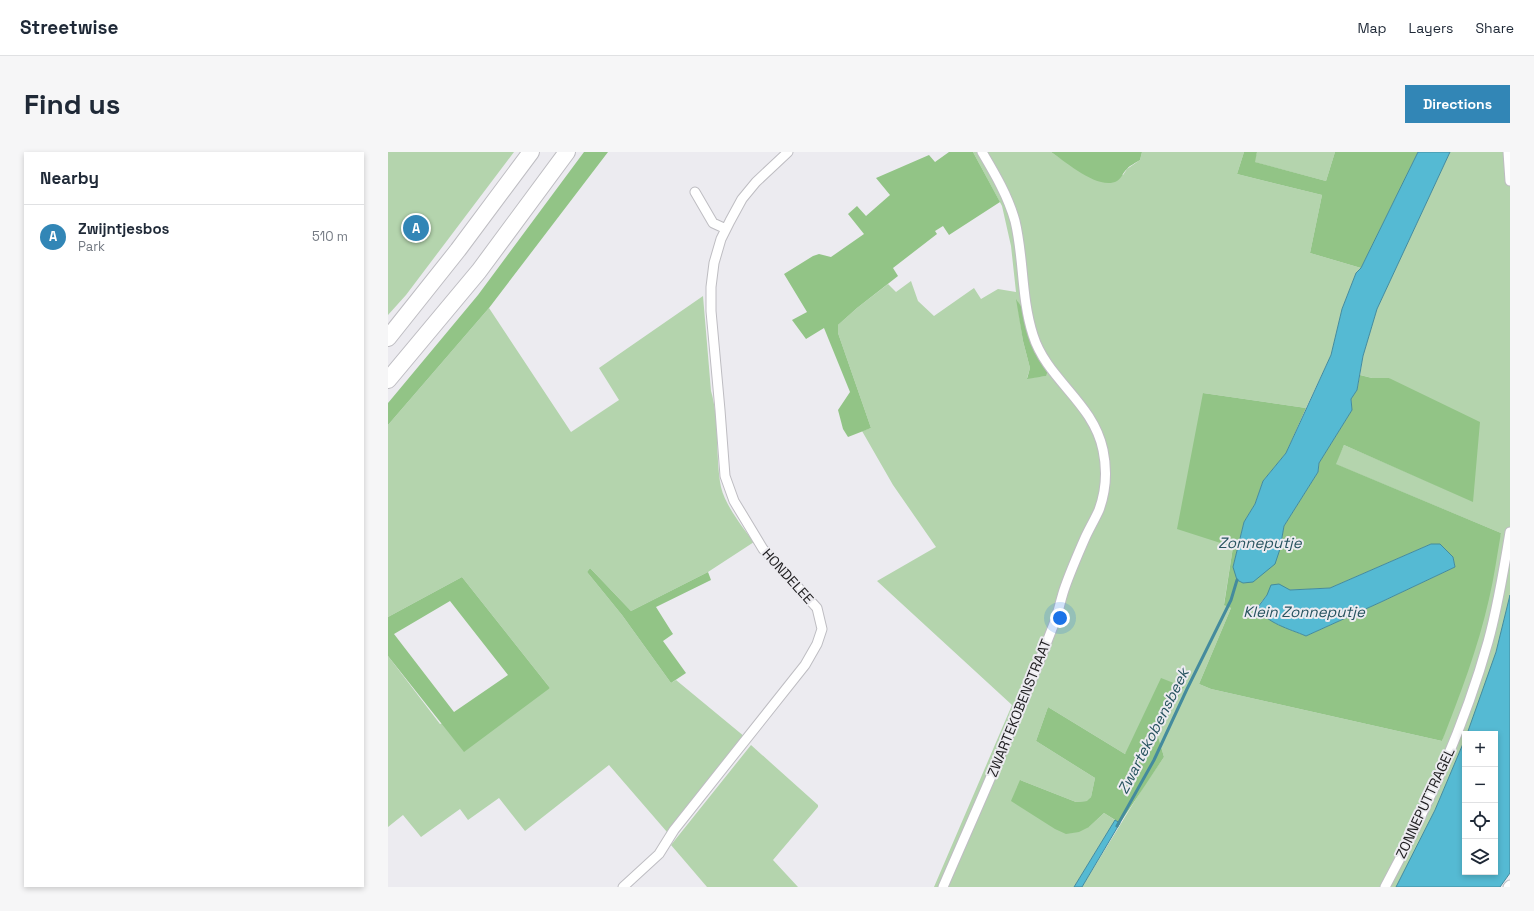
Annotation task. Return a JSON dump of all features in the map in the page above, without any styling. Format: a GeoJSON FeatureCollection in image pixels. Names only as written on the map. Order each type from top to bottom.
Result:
{"type":"FeatureCollection","features":[{"type":"Feature","properties":{"kind":"highway"},"geometry":{"type":"LineString","coordinates":[[388,338],[458,250],[531,152]]}},
{"type":"Feature","properties":{"kind":"highway"},"geometry":{"type":"LineString","coordinates":[[388,380],[480,271],[567,152]]}},
{"type":"Feature","properties":{"kind":"street","name":"HONDELEE"},"geometry":{"type":"LineString","coordinates":[[623,887],[659,854],[674,830],[805,665],[817,644],[822,629],[817,608],[763,549],[734,501],[725,476],[711,311],[711,287],[714,263],[726,230],[747,193],[756,182],[788,152]]}},
{"type":"Feature","properties":{"kind":"street","name":"ZWARTEKOBENSTRAAT"},"geometry":{"type":"LineString","coordinates":[[943,887],[1020,709],[1055,619],[1076,559],[1099,510],[1104,487],[1105,472],[1103,452],[1099,436],[1091,419],[1053,371],[1042,355],[1035,341],[1024,298],[1019,245],[1015,222],[1009,203],[982,152]]}},
{"type":"Feature","properties":{"kind":"street"},"geometry":{"type":"LineString","coordinates":[[1508,152],[1510,181]]}},
{"type":"Feature","properties":{"kind":"street"},"geometry":{"type":"LineString","coordinates":[[695,192],[713,223],[726,230]]}},
{"type":"Feature","properties":{"kind":"street","name":"ZONNEPUTTRAGEL"},"geometry":{"type":"LineString","coordinates":[[1384,887],[1413,834],[1434,789],[1472,694],[1489,641],[1499,597],[1510,532]]}},
{"type":"Feature","properties":{"kind":"green space"},"geometry":{"type":"Polygon","coordinates":[[[388,152],[514,152],[406,295],[388,315],[388,152]]]}},
{"type":"Feature","properties":{"kind":"green space"},"geometry":{"type":"Polygon","coordinates":[[[584,152],[608,152],[489,308],[388,425],[388,403],[478,295],[584,152]]]}},
{"type":"Feature","properties":{"kind":"green space"},"geometry":{"type":"Polygon","coordinates":[[[949,152],[973,152],[1000,202],[949,235],[943,226],[935,231],[937,234],[893,268],[898,276],[838,325],[838,333],[871,428],[848,437],[843,429],[838,410],[850,392],[824,328],[806,339],[792,320],[807,312],[784,274],[813,256],[819,254],[831,257],[864,234],[848,214],[857,206],[866,216],[890,195],[876,178],[929,155],[935,162],[949,152]]]}},
{"type":"Feature","properties":{"kind":"green space"},"geometry":{"type":"Polygon","coordinates":[[[973,152],[1051,152],[1060,158],[1123,175],[1127,169],[1140,160],[1142,152],[1244,152],[1237,174],[1322,195],[1310,253],[1361,268],[1356,273],[1342,309],[1331,355],[1306,408],[1203,393],[1233,547],[1224,604],[1231,608],[1199,684],[1211,689],[1442,741],[1501,533],[1335,464],[1344,445],[1473,501],[1389,378],[1372,378],[1360,375],[1363,356],[1377,309],[1450,152],[1510,152],[1510,595],[1492,665],[1474,717],[1468,731],[1462,731],[1462,746],[1435,810],[1396,887],[1082,887],[1144,786],[1164,757],[1158,736],[1184,687],[1125,754],[1048,707],[1036,741],[1095,778],[1091,797],[1088,801],[1076,802],[1020,780],[1089,827],[1104,813],[1115,820],[1074,887],[934,887],[1012,705],[877,581],[936,547],[893,485],[862,431],[871,428],[838,333],[838,325],[888,284],[896,292],[911,281],[918,301],[934,316],[974,288],[981,299],[998,289],[1016,292],[1011,246],[1002,206],[973,152]],[[1017,300],[1023,341],[1030,368],[1027,378],[1046,376],[1017,300]]]}},
{"type":"Feature","properties":{"kind":"green space"},"geometry":{"type":"Polygon","coordinates":[[[1051,152],[1142,152],[1140,160],[1131,165],[1119,180],[1110,183],[1092,179],[1051,152]]]}},
{"type":"Feature","properties":{"kind":"green space"},"geometry":{"type":"Polygon","coordinates":[[[1244,152],[1257,152],[1255,162],[1326,181],[1335,152],[1418,152],[1361,268],[1310,253],[1322,195],[1237,174],[1244,152]]]}},
{"type":"Feature","properties":{"kind":"green space"},"geometry":{"type":"Polygon","coordinates":[[[1257,152],[1335,152],[1326,181],[1254,162],[1257,152]]]}},
{"type":"Feature","properties":{"kind":"green space"},"geometry":{"type":"Polygon","coordinates":[[[703,296],[711,391],[716,415],[718,463],[721,487],[730,509],[754,542],[708,572],[631,611],[590,568],[587,572],[622,615],[671,683],[676,680],[745,737],[667,832],[609,765],[525,831],[499,798],[468,820],[460,809],[421,837],[403,815],[388,827],[388,656],[440,724],[550,688],[462,577],[388,617],[388,425],[489,308],[571,432],[619,400],[599,368],[703,296]]]}},
{"type":"Feature","properties":{"kind":"green space"},"geometry":{"type":"Polygon","coordinates":[[[1016,299],[1023,309],[1048,370],[1046,376],[1027,379],[1030,368],[1023,341],[1016,299]]]}},
{"type":"Feature","properties":{"kind":"green space"},"geometry":{"type":"Polygon","coordinates":[[[1360,375],[1372,378],[1389,378],[1480,422],[1473,502],[1344,445],[1336,464],[1501,533],[1491,591],[1480,635],[1462,689],[1442,741],[1211,689],[1199,684],[1231,608],[1224,605],[1233,547],[1177,529],[1203,393],[1306,408],[1286,453],[1263,481],[1255,504],[1244,522],[1233,567],[1243,583],[1247,582],[1280,549],[1284,526],[1318,472],[1319,463],[1352,410],[1351,399],[1357,390],[1360,375]],[[1431,544],[1330,588],[1290,590],[1267,595],[1258,606],[1261,612],[1272,621],[1306,636],[1455,567],[1453,557],[1440,544],[1431,544]]]}},
{"type":"Feature","properties":{"kind":"green space"},"geometry":{"type":"Polygon","coordinates":[[[590,568],[631,611],[708,572],[711,580],[656,607],[673,634],[663,641],[686,673],[671,683],[622,615],[587,572],[590,568]]]}},
{"type":"Feature","properties":{"kind":"green space"},"geometry":{"type":"Polygon","coordinates":[[[462,577],[550,688],[464,752],[388,656],[388,617],[462,577]],[[450,601],[394,634],[454,712],[508,675],[450,601]]]}},
{"type":"Feature","properties":{"kind":"green space"},"geometry":{"type":"Polygon","coordinates":[[[1161,678],[1184,687],[1158,736],[1164,757],[1120,823],[1104,813],[1089,827],[1079,832],[1066,834],[1055,829],[1011,801],[1020,780],[1076,802],[1087,801],[1091,797],[1095,778],[1036,741],[1048,707],[1125,754],[1161,678]]]}},
{"type":"Feature","properties":{"kind":"green space"},"geometry":{"type":"Polygon","coordinates":[[[751,745],[818,805],[818,807],[773,860],[798,887],[707,887],[671,845],[751,745]]]}},
{"type":"Feature","properties":{"kind":"water","name":"Zonneputje"},"geometry":{"type":"Polygon","coordinates":[[[1418,152],[1450,152],[1377,309],[1363,356],[1357,390],[1351,399],[1352,410],[1319,463],[1318,472],[1284,526],[1280,549],[1275,564],[1253,582],[1243,583],[1237,580],[1233,567],[1244,522],[1255,504],[1263,481],[1286,453],[1331,355],[1342,309],[1356,273],[1361,268],[1418,152]]]}},
{"type":"Feature","properties":{"kind":"water","name":"Klein Zonneputje"},"geometry":{"type":"Polygon","coordinates":[[[1431,544],[1440,544],[1453,557],[1455,567],[1306,636],[1272,621],[1261,613],[1258,607],[1267,595],[1271,585],[1279,584],[1290,590],[1330,588],[1431,544]]]}},
{"type":"Feature","properties":{"kind":"water"},"geometry":{"type":"Polygon","coordinates":[[[1510,595],[1510,873],[1500,887],[1396,887],[1435,810],[1462,746],[1462,875],[1498,875],[1498,731],[1468,731],[1496,652],[1510,595]]]}},
{"type":"Feature","properties":{"kind":"water"},"geometry":{"type":"Polygon","coordinates":[[[1115,820],[1120,823],[1082,887],[1074,887],[1115,820]]]}},
{"type":"Feature","properties":{"kind":"waterway","name":"Zwartekobensbeek"},"geometry":{"type":"LineString","coordinates":[[1117,826],[1154,760],[1231,600],[1237,580]]}},
{"type":"Feature","properties":{"kind":"place","name":"Zwijntjesbos"},"geometry":{"type":"Point","coordinates":[416,228]}}]}
